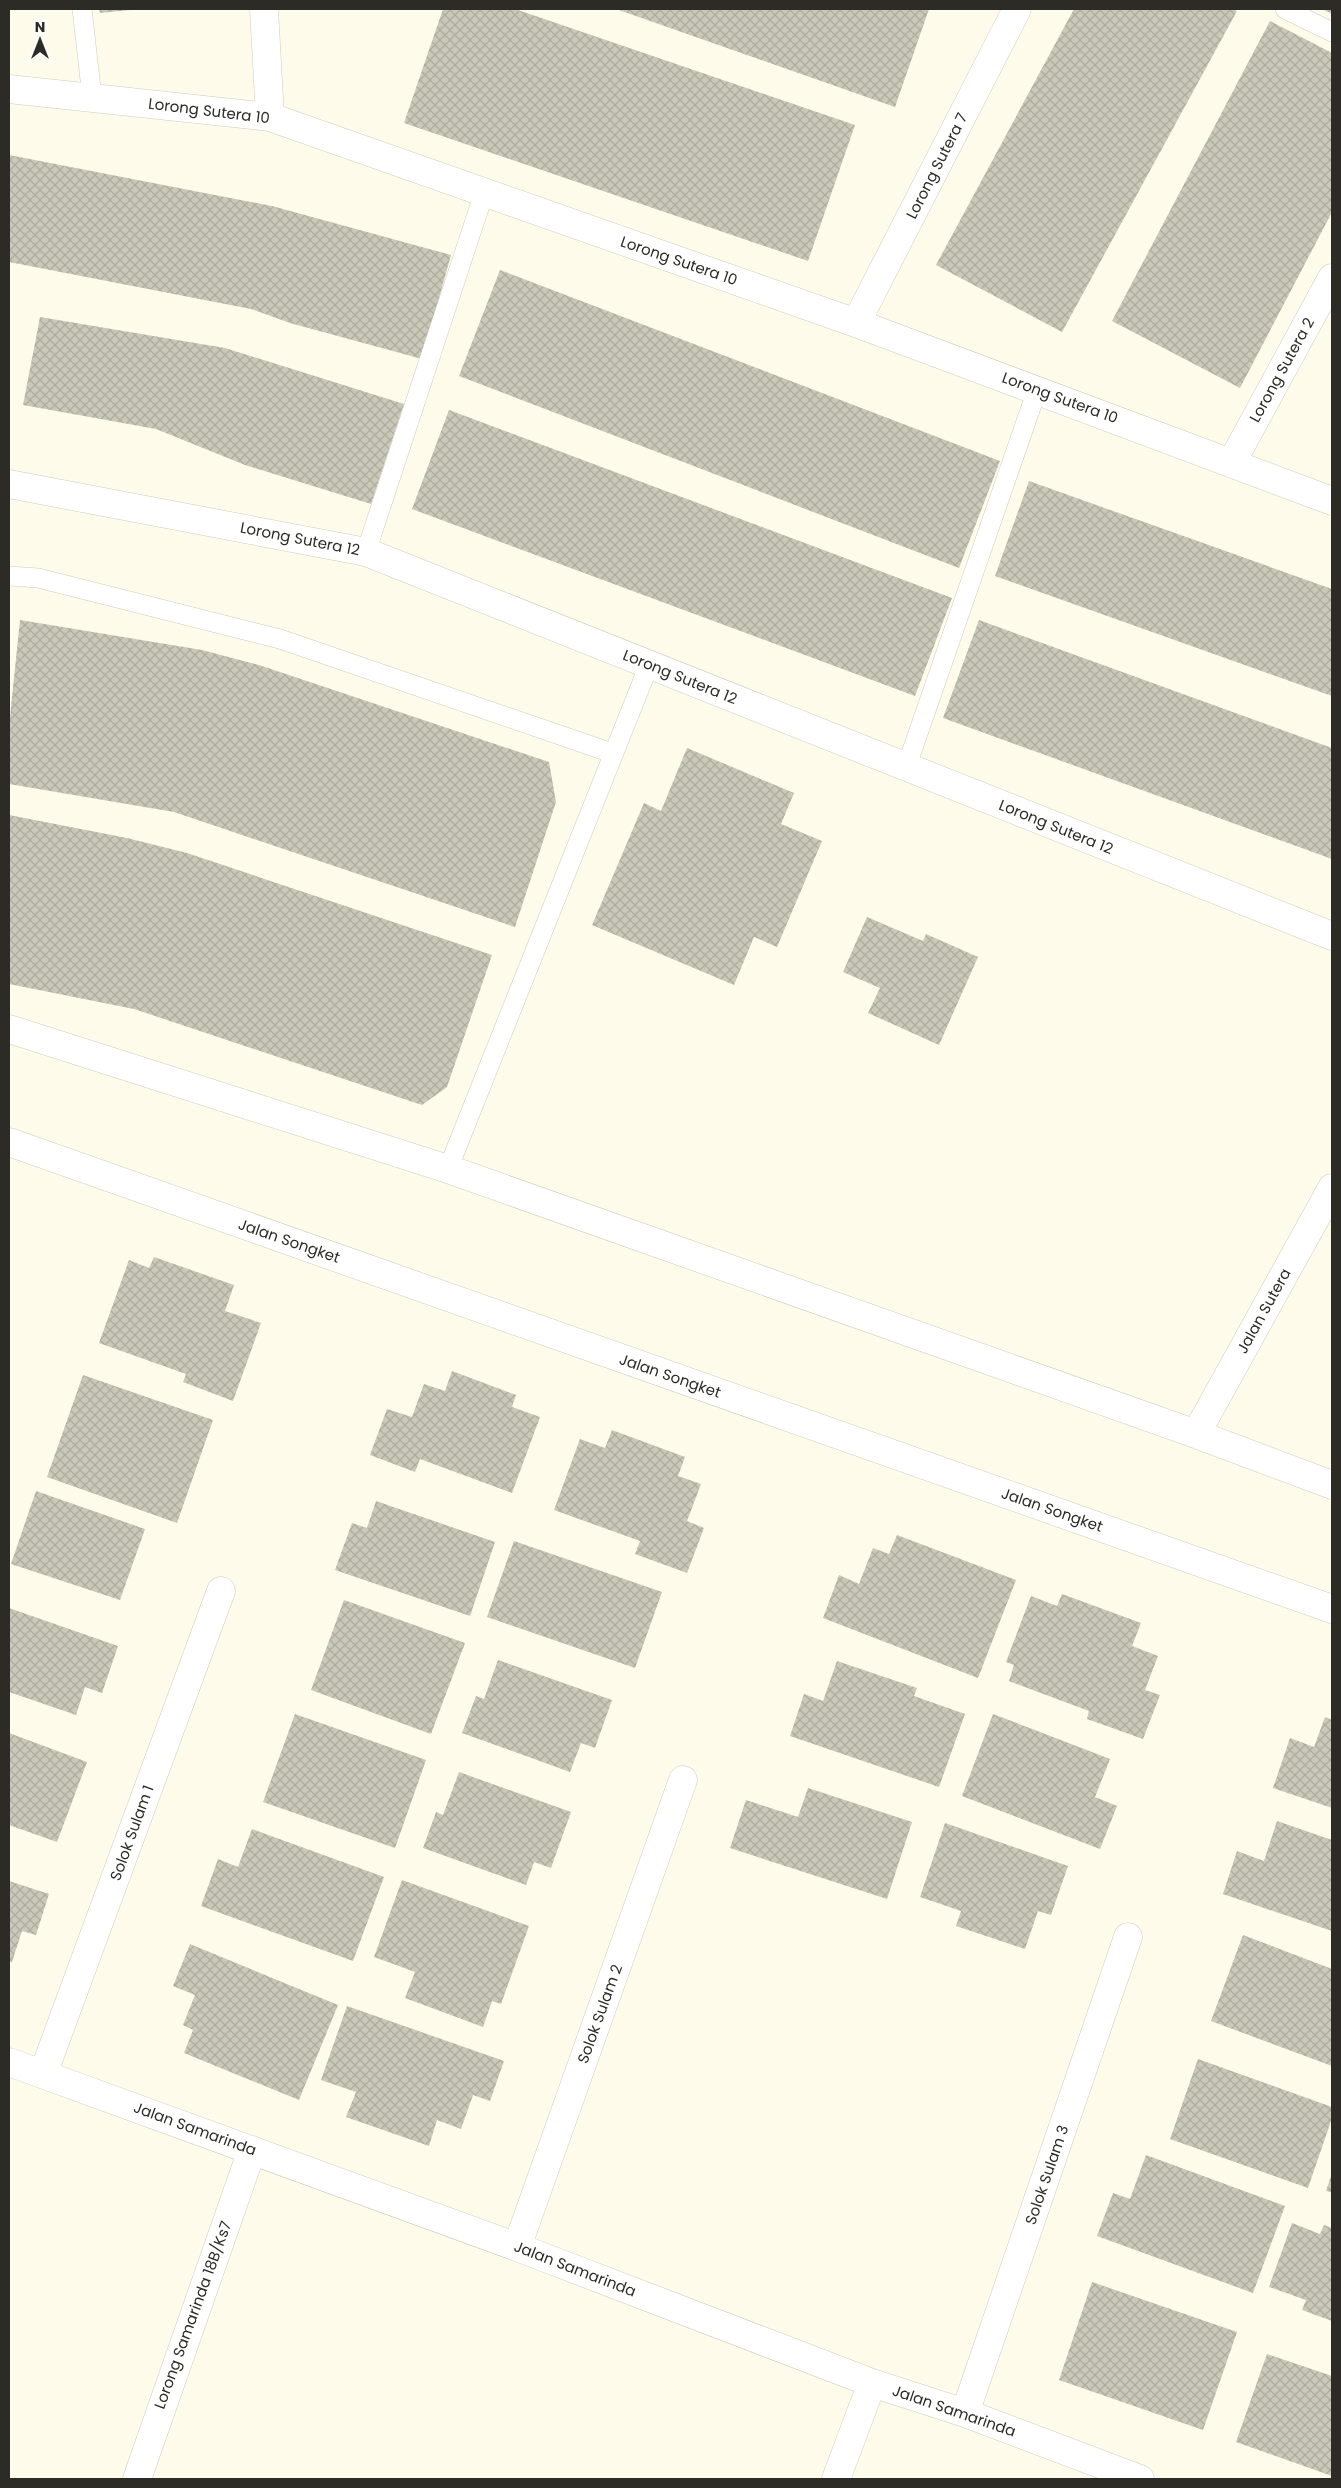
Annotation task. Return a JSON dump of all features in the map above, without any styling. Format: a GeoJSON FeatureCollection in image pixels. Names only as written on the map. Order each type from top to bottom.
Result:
{"type":"FeatureCollection","features":[{"type":"Feature","properties":{"kind":"street"},"geometry":{"type":"LineString","coordinates":[[264,9],[270,117]]}},
{"type":"Feature","properties":{"kind":"street","name":"Lorong Sutera 7"},"geometry":{"type":"LineString","coordinates":[[856,324],[1018,9]]}},
{"type":"Feature","properties":{"kind":"street","name":"Lorong Sutera 10"},"geometry":{"type":"LineString","coordinates":[[9,89],[270,117],[856,324],[1232,462],[1332,501]]}},
{"type":"Feature","properties":{"kind":"street","name":"Lorong Sutera 2"},"geometry":{"type":"LineString","coordinates":[[1232,462],[1332,278]]}},
{"type":"Feature","properties":{"kind":"street","name":"Lorong Sutera 12"},"geometry":{"type":"LineString","coordinates":[[9,484],[366,552],[1332,936]]}},
{"type":"Feature","properties":{"kind":"street"},"geometry":{"type":"LineString","coordinates":[[9,1029],[448,1169],[1196,1434],[1332,1485]]}},
{"type":"Feature","properties":{"kind":"street","name":"Jalan Songket"},"geometry":{"type":"LineString","coordinates":[[9,1142],[1332,1609]]}},
{"type":"Feature","properties":{"kind":"street","name":"Jalan Sutera"},"geometry":{"type":"LineString","coordinates":[[1196,1434],[1332,1188]]}},
{"type":"Feature","properties":{"kind":"street","name":"Solok Sulam 1"},"geometry":{"type":"LineString","coordinates":[[42,2074],[221,1591]]}},
{"type":"Feature","properties":{"kind":"street","name":"Solok Sulam 2"},"geometry":{"type":"LineString","coordinates":[[518,2247],[683,1780]]}},
{"type":"Feature","properties":{"kind":"street","name":"Solok Sulam 3"},"geometry":{"type":"LineString","coordinates":[[965,2413],[1128,1937]]}},
{"type":"Feature","properties":{"kind":"street","name":"Jalan Samarinda"},"geometry":{"type":"LineString","coordinates":[[9,2062],[518,2247],[872,2383],[965,2413],[1140,2479]]}},
{"type":"Feature","properties":{"kind":"street","name":"Lorong Samarinda 18B/Ks7"},"geometry":{"type":"LineString","coordinates":[[136,2479],[252,2150]]}},
{"type":"Feature","properties":{"kind":"street"},"geometry":{"type":"LineString","coordinates":[[836,2479],[872,2383]]}},
{"type":"Feature","properties":{"kind":"lane"},"geometry":{"type":"LineString","coordinates":[[82,9],[92,97]]}},
{"type":"Feature","properties":{"kind":"lane"},"geometry":{"type":"LineString","coordinates":[[1285,9],[1332,32]]}},
{"type":"Feature","properties":{"kind":"lane"},"geometry":{"type":"LineString","coordinates":[[366,552],[484,192]]}},
{"type":"Feature","properties":{"kind":"lane"},"geometry":{"type":"LineString","coordinates":[[906,768],[1036,390]]}},
{"type":"Feature","properties":{"kind":"lane"},"geometry":{"type":"LineString","coordinates":[[9,576],[38,578],[280,639],[612,753]]}},
{"type":"Feature","properties":{"kind":"lane"},"geometry":{"type":"LineString","coordinates":[[448,1169],[612,753],[649,665]]}},
{"type":"Feature","properties":{"kind":"building"},"geometry":{"type":"Polygon","coordinates":[[[99,9],[130,9],[130,10],[100,13],[99,9]]]}},
{"type":"Feature","properties":{"kind":"building"},"geometry":{"type":"Polygon","coordinates":[[[443,9],[515,9],[855,125],[808,261],[404,123],[443,9]]]}},
{"type":"Feature","properties":{"kind":"building"},"geometry":{"type":"Polygon","coordinates":[[[616,9],[929,9],[895,107],[616,9]]]}},
{"type":"Feature","properties":{"kind":"building"},"geometry":{"type":"Polygon","coordinates":[[[1074,9],[1232,9],[1237,11],[1062,332],[936,265],[1074,9]]]}},
{"type":"Feature","properties":{"kind":"building"},"geometry":{"type":"Polygon","coordinates":[[[1322,9],[1332,9],[1332,14],[1322,9]]]}},
{"type":"Feature","properties":{"kind":"building"},"geometry":{"type":"Polygon","coordinates":[[[1270,21],[1332,53],[1332,212],[1240,388],[1112,321],[1270,21]]]}},
{"type":"Feature","properties":{"kind":"building"},"geometry":{"type":"Polygon","coordinates":[[[9,155],[272,206],[451,255],[422,359],[290,323],[251,309],[9,262],[9,155]]]}},
{"type":"Feature","properties":{"kind":"building"},"geometry":{"type":"Polygon","coordinates":[[[500,270],[1000,461],[959,568],[459,376],[500,270]]]}},
{"type":"Feature","properties":{"kind":"building"},"geometry":{"type":"Polygon","coordinates":[[[40,317],[225,348],[404,404],[371,504],[245,465],[156,429],[23,405],[40,317]]]}},
{"type":"Feature","properties":{"kind":"building"},"geometry":{"type":"Polygon","coordinates":[[[449,410],[952,598],[915,696],[412,509],[449,410]]]}},
{"type":"Feature","properties":{"kind":"building"},"geometry":{"type":"Polygon","coordinates":[[[1029,481],[1332,589],[1332,696],[995,576],[1029,481]]]}},
{"type":"Feature","properties":{"kind":"building"},"geometry":{"type":"Polygon","coordinates":[[[20,620],[202,650],[259,665],[549,762],[556,802],[515,927],[174,812],[9,784],[9,726],[20,620]]]}},
{"type":"Feature","properties":{"kind":"building"},"geometry":{"type":"Polygon","coordinates":[[[979,620],[1332,748],[1332,859],[943,718],[979,620]]]}},
{"type":"Feature","properties":{"kind":"building"},"geometry":{"type":"Polygon","coordinates":[[[687,748],[794,793],[781,824],[822,841],[777,947],[754,937],[734,985],[592,925],[644,803],[661,811],[687,748]]]}},
{"type":"Feature","properties":{"kind":"building"},"geometry":{"type":"Polygon","coordinates":[[[9,815],[127,838],[187,853],[492,955],[447,1087],[422,1105],[134,1009],[9,984],[9,815]]]}},
{"type":"Feature","properties":{"kind":"building"},"geometry":{"type":"Polygon","coordinates":[[[867,917],[923,941],[926,934],[978,957],[939,1045],[868,1013],[880,988],[843,972],[867,917]]]}},
{"type":"Feature","properties":{"kind":"building"},"geometry":{"type":"Polygon","coordinates":[[[154,1257],[234,1285],[225,1311],[261,1323],[233,1401],[183,1382],[186,1374],[99,1343],[129,1260],[149,1268],[154,1257]]]}},
{"type":"Feature","properties":{"kind":"building"},"geometry":{"type":"Polygon","coordinates":[[[452,1371],[516,1395],[512,1407],[540,1417],[512,1493],[420,1459],[415,1472],[370,1455],[387,1409],[412,1417],[424,1384],[445,1391],[452,1371]]]}},
{"type":"Feature","properties":{"kind":"building"},"geometry":{"type":"Polygon","coordinates":[[[83,1375],[213,1420],[177,1523],[47,1477],[83,1375]]]}},
{"type":"Feature","properties":{"kind":"building"},"geometry":{"type":"Polygon","coordinates":[[[612,1430],[685,1457],[678,1476],[701,1484],[687,1521],[704,1528],[687,1573],[635,1554],[640,1541],[554,1510],[580,1439],[605,1448],[612,1430]]]}},
{"type":"Feature","properties":{"kind":"building"},"geometry":{"type":"Polygon","coordinates":[[[36,1491],[145,1529],[120,1600],[11,1564],[36,1491]]]}},
{"type":"Feature","properties":{"kind":"building"},"geometry":{"type":"Polygon","coordinates":[[[376,1501],[495,1542],[470,1616],[335,1570],[352,1523],[367,1528],[376,1501]]]}},
{"type":"Feature","properties":{"kind":"building"},"geometry":{"type":"Polygon","coordinates":[[[897,1535],[1016,1580],[978,1678],[823,1618],[839,1575],[859,1584],[873,1548],[889,1554],[897,1535]]]}},
{"type":"Feature","properties":{"kind":"building"},"geometry":{"type":"Polygon","coordinates":[[[514,1541],[662,1592],[635,1668],[487,1617],[514,1541]]]}},
{"type":"Feature","properties":{"kind":"building"},"geometry":{"type":"Polygon","coordinates":[[[1062,1594],[1141,1623],[1132,1646],[1158,1656],[1145,1690],[1160,1695],[1143,1739],[1087,1719],[1089,1711],[1009,1681],[1014,1665],[1006,1662],[1031,1596],[1057,1606],[1062,1594]]]}},
{"type":"Feature","properties":{"kind":"building"},"geometry":{"type":"Polygon","coordinates":[[[344,1600],[465,1643],[431,1734],[311,1690],[344,1600]]]}},
{"type":"Feature","properties":{"kind":"building"},"geometry":{"type":"Polygon","coordinates":[[[9,1608],[118,1646],[102,1693],[85,1687],[76,1715],[9,1692],[9,1608]]]}},
{"type":"Feature","properties":{"kind":"building"},"geometry":{"type":"Polygon","coordinates":[[[498,1660],[612,1700],[595,1748],[581,1743],[570,1772],[462,1733],[476,1696],[484,1699],[498,1660]]]}},
{"type":"Feature","properties":{"kind":"building"},"geometry":{"type":"Polygon","coordinates":[[[837,1661],[917,1688],[914,1696],[965,1714],[939,1787],[790,1736],[804,1694],[823,1701],[837,1661]]]}},
{"type":"Feature","properties":{"kind":"building"},"geometry":{"type":"Polygon","coordinates":[[[295,1714],[426,1760],[395,1848],[263,1802],[295,1714]]]}},
{"type":"Feature","properties":{"kind":"building"},"geometry":{"type":"Polygon","coordinates":[[[993,1714],[1110,1759],[1095,1797],[1117,1806],[1100,1849],[962,1796],[993,1714]]]}},
{"type":"Feature","properties":{"kind":"building"},"geometry":{"type":"Polygon","coordinates":[[[1325,1717],[1332,1720],[1332,1808],[1273,1788],[1290,1738],[1314,1747],[1325,1717]]]}},
{"type":"Feature","properties":{"kind":"building"},"geometry":{"type":"Polygon","coordinates":[[[9,1733],[87,1762],[57,1842],[9,1825],[9,1733]]]}},
{"type":"Feature","properties":{"kind":"building"},"geometry":{"type":"Polygon","coordinates":[[[459,1772],[571,1812],[551,1868],[534,1862],[526,1885],[423,1848],[436,1812],[443,1815],[459,1772]]]}},
{"type":"Feature","properties":{"kind":"building"},"geometry":{"type":"Polygon","coordinates":[[[808,1788],[912,1822],[887,1899],[730,1848],[746,1800],[798,1817],[808,1788]]]}},
{"type":"Feature","properties":{"kind":"building"},"geometry":{"type":"Polygon","coordinates":[[[1277,1821],[1332,1840],[1332,1931],[1223,1894],[1237,1851],[1264,1861],[1277,1821]]]}},
{"type":"Feature","properties":{"kind":"building"},"geometry":{"type":"Polygon","coordinates":[[[945,1823],[1068,1866],[1051,1915],[1038,1911],[1025,1949],[956,1926],[961,1911],[920,1897],[945,1823]]]}},
{"type":"Feature","properties":{"kind":"building"},"geometry":{"type":"Polygon","coordinates":[[[252,1829],[384,1877],[353,1961],[201,1906],[218,1859],[238,1867],[252,1829]]]}},
{"type":"Feature","properties":{"kind":"building"},"geometry":{"type":"Polygon","coordinates":[[[402,1880],[529,1926],[501,2004],[492,2001],[483,2027],[405,1998],[415,1972],[374,1957],[402,1880]]]}},
{"type":"Feature","properties":{"kind":"building"},"geometry":{"type":"Polygon","coordinates":[[[9,1881],[49,1894],[36,1935],[22,1931],[12,1962],[9,1961],[9,1881]]]}},
{"type":"Feature","properties":{"kind":"building"},"geometry":{"type":"Polygon","coordinates":[[[1243,1935],[1332,1969],[1332,2066],[1211,2021],[1243,1935]]]}},
{"type":"Feature","properties":{"kind":"building"},"geometry":{"type":"Polygon","coordinates":[[[190,1944],[338,2005],[299,2100],[184,2053],[193,2030],[183,2025],[195,1995],[173,1986],[190,1944]]]}},
{"type":"Feature","properties":{"kind":"building"},"geometry":{"type":"Polygon","coordinates":[[[347,2006],[504,2061],[490,2101],[473,2095],[461,2129],[437,2120],[429,2146],[346,2117],[356,2092],[321,2080],[347,2006]]]}},
{"type":"Feature","properties":{"kind":"building"},"geometry":{"type":"Polygon","coordinates":[[[1198,2059],[1332,2107],[1332,2118],[1308,2188],[1170,2139],[1198,2059]]]}},
{"type":"Feature","properties":{"kind":"building"},"geometry":{"type":"Polygon","coordinates":[[[1146,2155],[1285,2206],[1253,2293],[1097,2236],[1113,2193],[1130,2199],[1146,2155]]]}},
{"type":"Feature","properties":{"kind":"building"},"geometry":{"type":"Polygon","coordinates":[[[1332,2173],[1332,2192],[1326,2191],[1332,2173]]]}},
{"type":"Feature","properties":{"kind":"building"},"geometry":{"type":"Polygon","coordinates":[[[1292,2223],[1320,2234],[1324,2225],[1332,2228],[1332,2321],[1302,2310],[1306,2300],[1269,2287],[1292,2223]]]}},
{"type":"Feature","properties":{"kind":"building"},"geometry":{"type":"Polygon","coordinates":[[[1092,2282],[1237,2332],[1203,2430],[1059,2380],[1092,2282]]]}},
{"type":"Feature","properties":{"kind":"building"},"geometry":{"type":"Polygon","coordinates":[[[1267,2354],[1332,2376],[1332,2476],[1236,2442],[1267,2354]]]}}]}
